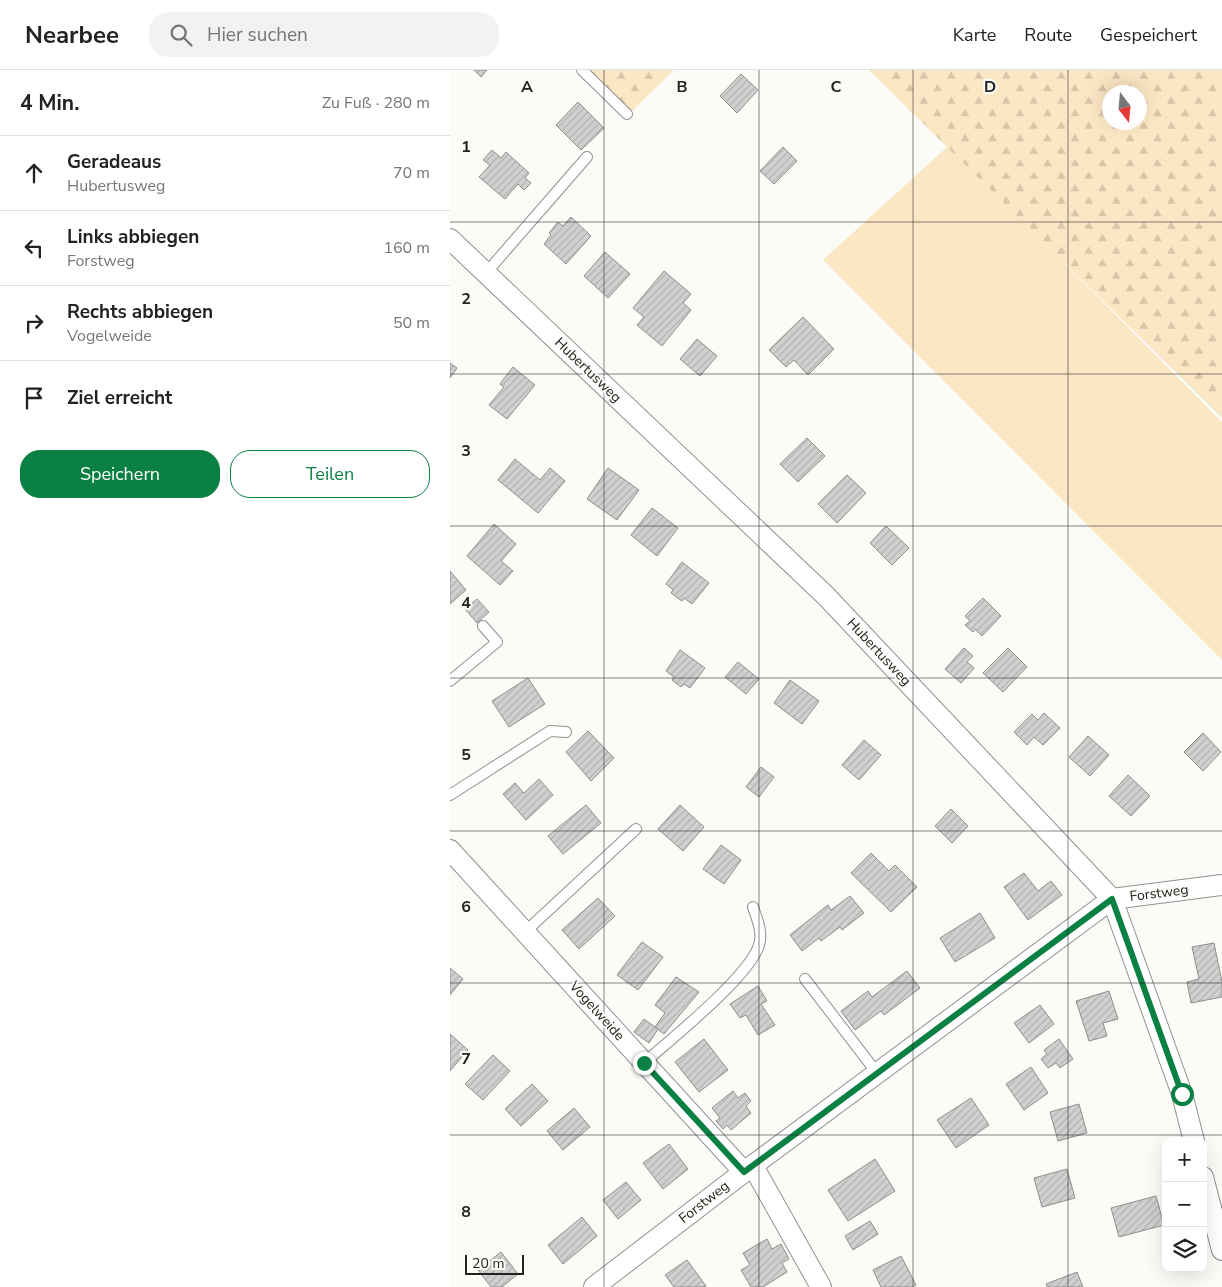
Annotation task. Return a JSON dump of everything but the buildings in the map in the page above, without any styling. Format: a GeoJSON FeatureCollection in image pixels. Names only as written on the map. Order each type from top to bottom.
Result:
{"type":"FeatureCollection","features":[{"type":"Feature","properties":{"kind":"street","name":"Hubertusweg"},"geometry":{"type":"LineString","coordinates":[[450,240],[826,596],[1112,899],[1182,1094],[1193,1137]]}},
{"type":"Feature","properties":{"kind":"street","name":"Vogelweide"},"geometry":{"type":"LineString","coordinates":[[450,850],[744,1172],[753,1166],[821,1287]]}},
{"type":"Feature","properties":{"kind":"street","name":"Forstweg"},"geometry":{"type":"LineString","coordinates":[[594,1287],[744,1172],[1112,899],[1222,885]]}},
{"type":"Feature","properties":{"kind":"street"},"geometry":{"type":"LineString","coordinates":[[1204,1182],[1222,1250]]}},
{"type":"Feature","properties":{"kind":"lane"},"geometry":{"type":"LineString","coordinates":[[582,70],[626,114]]}},
{"type":"Feature","properties":{"kind":"lane"},"geometry":{"type":"LineString","coordinates":[[486,273],[587,157]]}},
{"type":"Feature","properties":{"kind":"lane"},"geometry":{"type":"LineString","coordinates":[[450,681],[497,642],[484,626]]}},
{"type":"Feature","properties":{"kind":"lane"},"geometry":{"type":"LineString","coordinates":[[450,795],[550,731],[566,732]]}},
{"type":"Feature","properties":{"kind":"lane"},"geometry":{"type":"LineString","coordinates":[[525,932],[636,829]]}},
{"type":"Feature","properties":{"kind":"lane"},"geometry":{"type":"LineString","coordinates":[[644,1063],[718,996],[746,967],[759,944],[760,928],[753,907]]}},
{"type":"Feature","properties":{"kind":"lane"},"geometry":{"type":"LineString","coordinates":[[805,978],[877,1073]]}},
{"type":"Feature","properties":{"kind":"green space"},"geometry":{"type":"Polygon","coordinates":[[[586,70],[674,70],[630,113],[586,70]]]}},
{"type":"Feature","properties":{"kind":"green space"},"geometry":{"type":"Polygon","coordinates":[[[869,70],[1222,70],[1222,418],[869,70]]]}},
{"type":"Feature","properties":{"kind":"green space"},"geometry":{"type":"Polygon","coordinates":[[[948,146],[1222,422],[1222,660],[823,260],[948,146]]]}},
{"type":"Feature","properties":{"kind":"route"},"geometry":{"type":"LineString","coordinates":[[644,1063],[744,1172],[1112,899],[1182,1094]]}}]}
